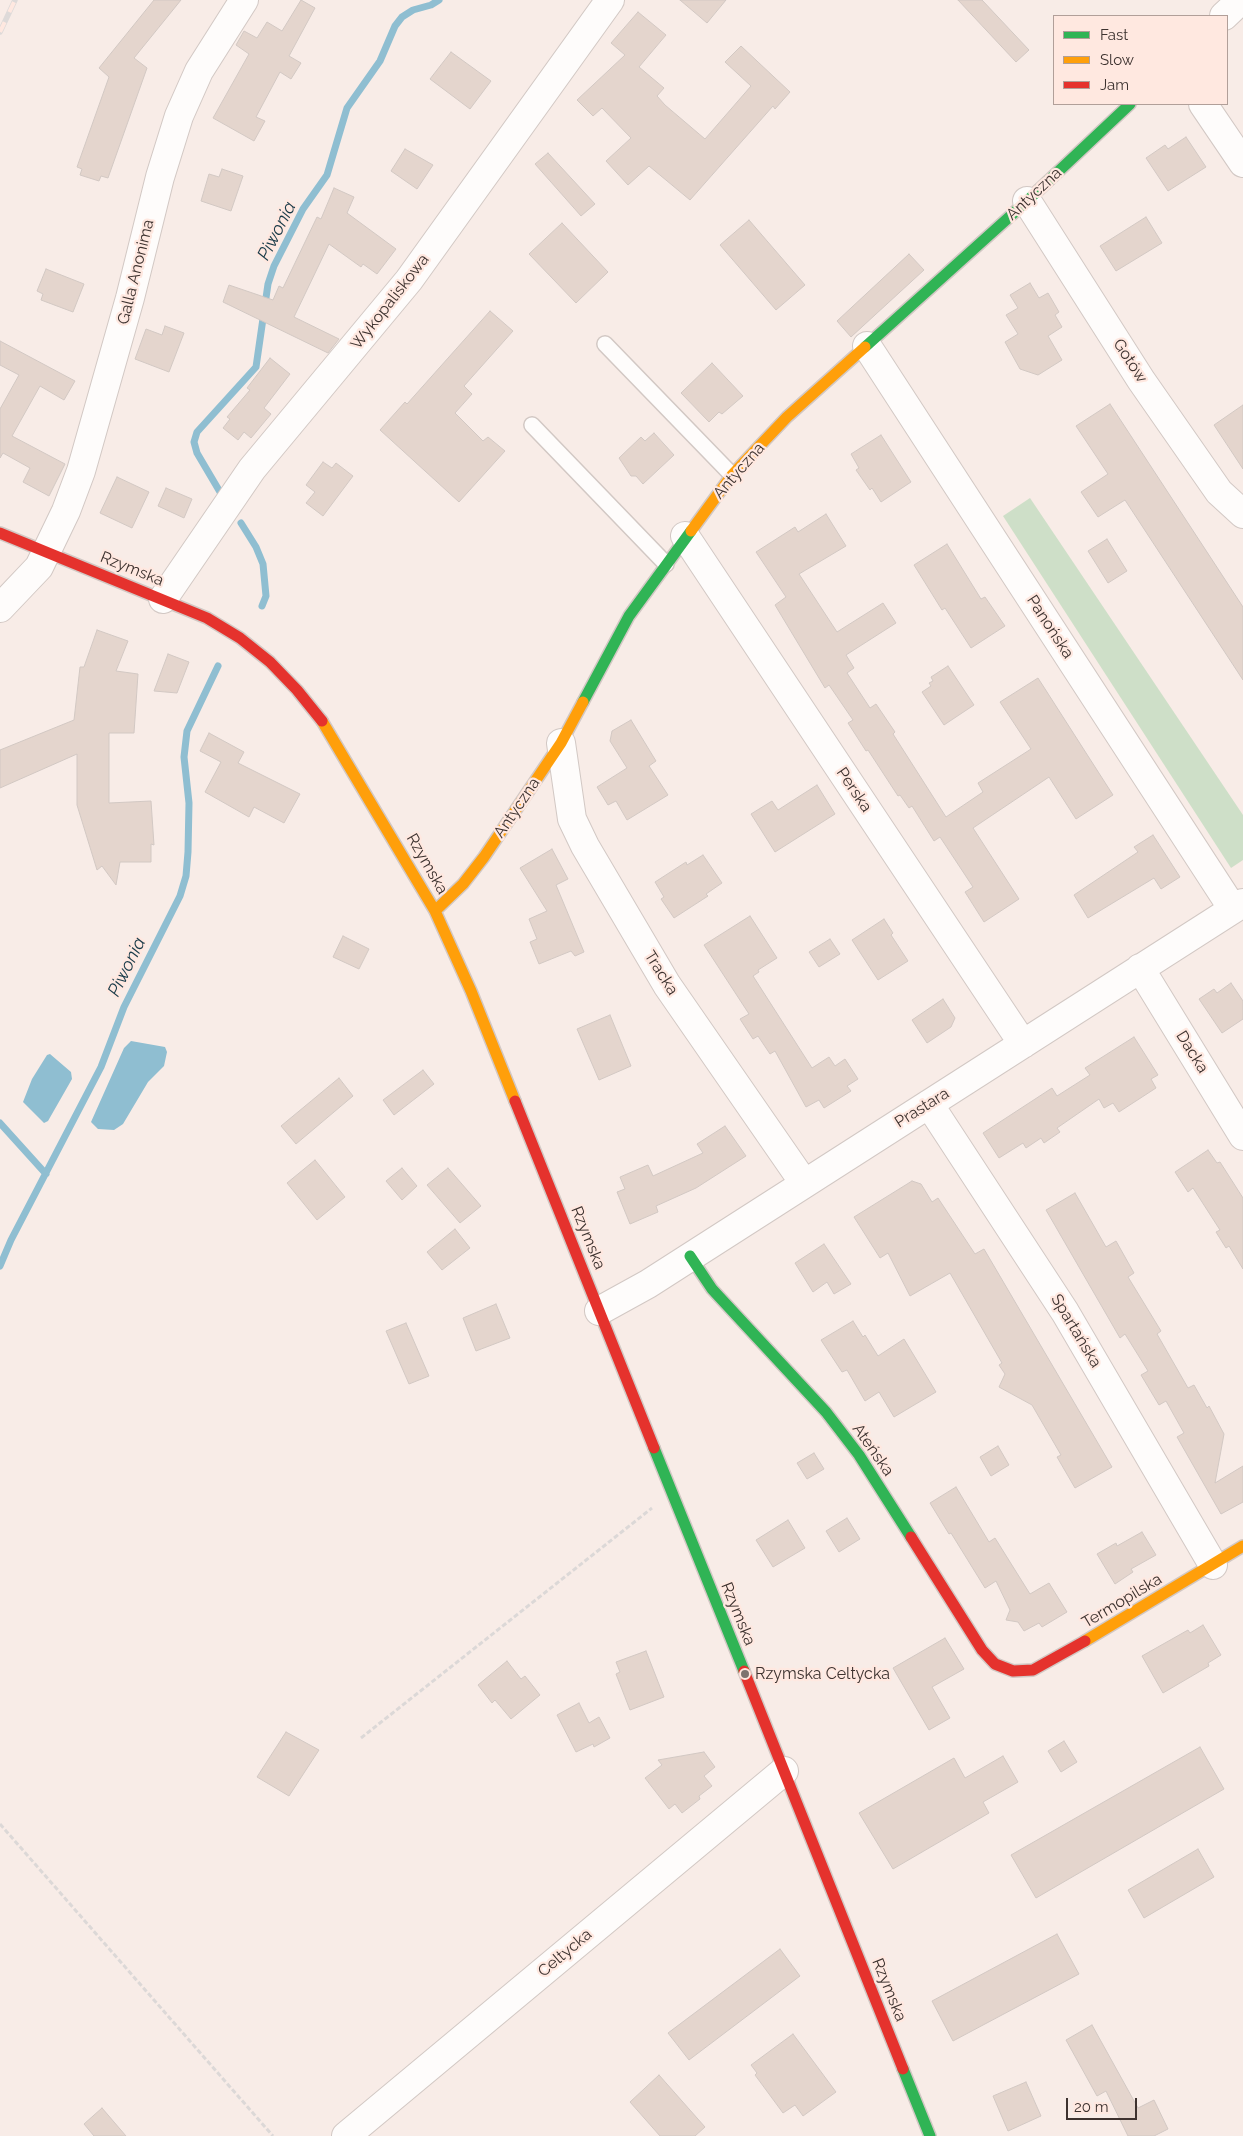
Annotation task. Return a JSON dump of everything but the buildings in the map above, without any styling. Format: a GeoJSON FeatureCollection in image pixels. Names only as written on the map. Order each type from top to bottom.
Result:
{"type":"FeatureCollection","features":[{"type":"Feature","properties":{"kind":"main road","name":"Antyczna"},"geometry":{"type":"LineString","coordinates":[[435,911],[463,884],[484,858],[561,743],[629,616],[685,536],[732,475],[787,417],[1129,105]]}},
{"type":"Feature","properties":{"kind":"main road","name":"Rzymska"},"geometry":{"type":"LineString","coordinates":[[0,533],[206,618],[240,638],[270,662],[322,720],[435,911],[471,991],[930,2136]]}},
{"type":"Feature","properties":{"kind":"main road","name":"Ateńska"},"geometry":{"type":"LineString","coordinates":[[690,1256],[712,1289],[826,1412],[859,1455],[982,1650],[995,1664],[1013,1671]]}},
{"type":"Feature","properties":{"kind":"main road","name":"Termopilska"},"geometry":{"type":"LineString","coordinates":[[1013,1671],[1033,1670],[1051,1662],[1243,1546]]}},
{"type":"Feature","properties":{"kind":"street","name":"Galla Anonima"},"geometry":{"type":"LineString","coordinates":[[0,608],[30,579],[47,553],[81,471],[130,298],[160,177],[179,116],[199,72],[244,0]]}},
{"type":"Feature","properties":{"kind":"street","name":"Wykopaliskowa"},"geometry":{"type":"LineString","coordinates":[[163,599],[252,469],[409,280],[610,0]]}},
{"type":"Feature","properties":{"kind":"street"},"geometry":{"type":"LineString","coordinates":[[1225,15],[1241,0]]}},
{"type":"Feature","properties":{"kind":"street"},"geometry":{"type":"LineString","coordinates":[[1204,105],[1243,163]]}},
{"type":"Feature","properties":{"kind":"street","name":"Gotów"},"geometry":{"type":"LineString","coordinates":[[1027,200],[1147,388],[1219,492],[1243,514]]}},
{"type":"Feature","properties":{"kind":"street","name":"Panońska"},"geometry":{"type":"LineString","coordinates":[[867,346],[1238,906]]}},
{"type":"Feature","properties":{"kind":"street","name":"Perska"},"geometry":{"type":"LineString","coordinates":[[685,536],[1023,1044]]}},
{"type":"Feature","properties":{"kind":"street","name":"Tracka"},"geometry":{"type":"LineString","coordinates":[[561,743],[572,819],[585,846],[668,985],[804,1183]]}},
{"type":"Feature","properties":{"kind":"street","name":"Prastara"},"geometry":{"type":"LineString","coordinates":[[600,1311],[690,1256],[1238,906]]}},
{"type":"Feature","properties":{"kind":"street","name":"Dacka"},"geometry":{"type":"LineString","coordinates":[[1140,968],[1243,1136]]}},
{"type":"Feature","properties":{"kind":"street","name":"Spartańska"},"geometry":{"type":"LineString","coordinates":[[929,1104],[1066,1312],[1213,1565]]}},
{"type":"Feature","properties":{"kind":"street","name":"Celtycka"},"geometry":{"type":"LineString","coordinates":[[346,2136],[784,1771]]}},
{"type":"Feature","properties":{"kind":"lane"},"geometry":{"type":"LineString","coordinates":[[605,344],[732,475]]}},
{"type":"Feature","properties":{"kind":"lane"},"geometry":{"type":"LineString","coordinates":[[532,425],[666,564]]}},
{"type":"Feature","properties":{"kind":"path"},"geometry":{"type":"LineString","coordinates":[[361,1738],[672,1492]]}},
{"type":"Feature","properties":{"kind":"path"},"geometry":{"type":"LineString","coordinates":[[0,1824],[273,2136]]}},
{"type":"Feature","properties":{"kind":"green space"},"geometry":{"type":"Polygon","coordinates":[[[1030,498],[1243,815],[1243,860],[1231,868],[1003,516],[1030,498]]]}},
{"type":"Feature","properties":{"kind":"water"},"geometry":{"type":"Polygon","coordinates":[[[131,1041],[165,1047],[167,1052],[164,1066],[148,1082],[123,1124],[114,1130],[98,1129],[91,1122],[124,1048],[131,1041]]]}},
{"type":"Feature","properties":{"kind":"water"},"geometry":{"type":"Polygon","coordinates":[[[50,1054],[71,1072],[72,1079],[48,1121],[44,1123],[23,1102],[32,1079],[47,1055],[50,1054]]]}},
{"type":"Feature","properties":{"kind":"waterway","name":"Piwonia"},"geometry":{"type":"LineString","coordinates":[[220,492],[197,453],[194,442],[197,432],[256,367],[268,284],[274,266],[303,209],[327,175],[347,108],[380,61],[395,26],[402,17],[413,10],[431,5],[439,0]]}},
{"type":"Feature","properties":{"kind":"waterway","name":"Piwonia"},"geometry":{"type":"LineString","coordinates":[[241,523],[256,547],[263,564],[266,596],[262,606]]}},
{"type":"Feature","properties":{"kind":"waterway","name":"Piwonia"},"geometry":{"type":"LineString","coordinates":[[0,1266],[11,1240],[101,1067],[124,1007],[180,896],[186,876],[188,852],[189,803],[184,757],[187,731],[218,666]]}},
{"type":"Feature","properties":{"kind":"waterway"},"geometry":{"type":"LineString","coordinates":[[0,1123],[46,1174]]}},
{"type":"Feature","properties":{"kind":"railway"},"geometry":{"type":"LineString","coordinates":[[0,32],[15,0]]}},
{"type":"Feature","properties":{"kind":"traffic: fast"},"geometry":{"type":"LineString","coordinates":[[865,347],[1027,201],[1129,105]]}},
{"type":"Feature","properties":{"kind":"traffic: fast"},"geometry":{"type":"LineString","coordinates":[[583,702],[629,616],[691,531]]}},
{"type":"Feature","properties":{"kind":"traffic: fast"},"geometry":{"type":"LineString","coordinates":[[690,1256],[712,1289],[826,1412],[859,1455],[911,1537]]}},
{"type":"Feature","properties":{"kind":"traffic: fast"},"geometry":{"type":"LineString","coordinates":[[654,1448],[744,1671]]}},
{"type":"Feature","properties":{"kind":"traffic: fast"},"geometry":{"type":"LineString","coordinates":[[903,2069],[930,2136]]}},
{"type":"Feature","properties":{"kind":"traffic: slow"},"geometry":{"type":"LineString","coordinates":[[691,531],[732,475],[787,417],[865,347]]}},
{"type":"Feature","properties":{"kind":"traffic: slow"},"geometry":{"type":"LineString","coordinates":[[435,911],[463,884],[484,857],[561,743],[583,702]]}},
{"type":"Feature","properties":{"kind":"traffic: slow"},"geometry":{"type":"LineString","coordinates":[[322,721],[435,911],[471,991],[515,1101]]}},
{"type":"Feature","properties":{"kind":"traffic: slow"},"geometry":{"type":"LineString","coordinates":[[1085,1641],[1243,1546]]}},
{"type":"Feature","properties":{"kind":"traffic: jam"},"geometry":{"type":"LineString","coordinates":[[0,533],[207,618],[240,638],[270,662],[297,690],[322,721]]}},
{"type":"Feature","properties":{"kind":"traffic: jam"},"geometry":{"type":"LineString","coordinates":[[515,1101],[654,1448]]}},
{"type":"Feature","properties":{"kind":"traffic: jam"},"geometry":{"type":"LineString","coordinates":[[911,1537],[982,1650],[995,1664],[1013,1671],[1033,1670],[1085,1641]]}},
{"type":"Feature","properties":{"kind":"traffic: jam"},"geometry":{"type":"LineString","coordinates":[[744,1671],[903,2069]]}},
{"type":"Feature","properties":{"kind":"place","name":"Rzymska Celtycka"},"geometry":{"type":"Point","coordinates":[745,1674]}}]}
